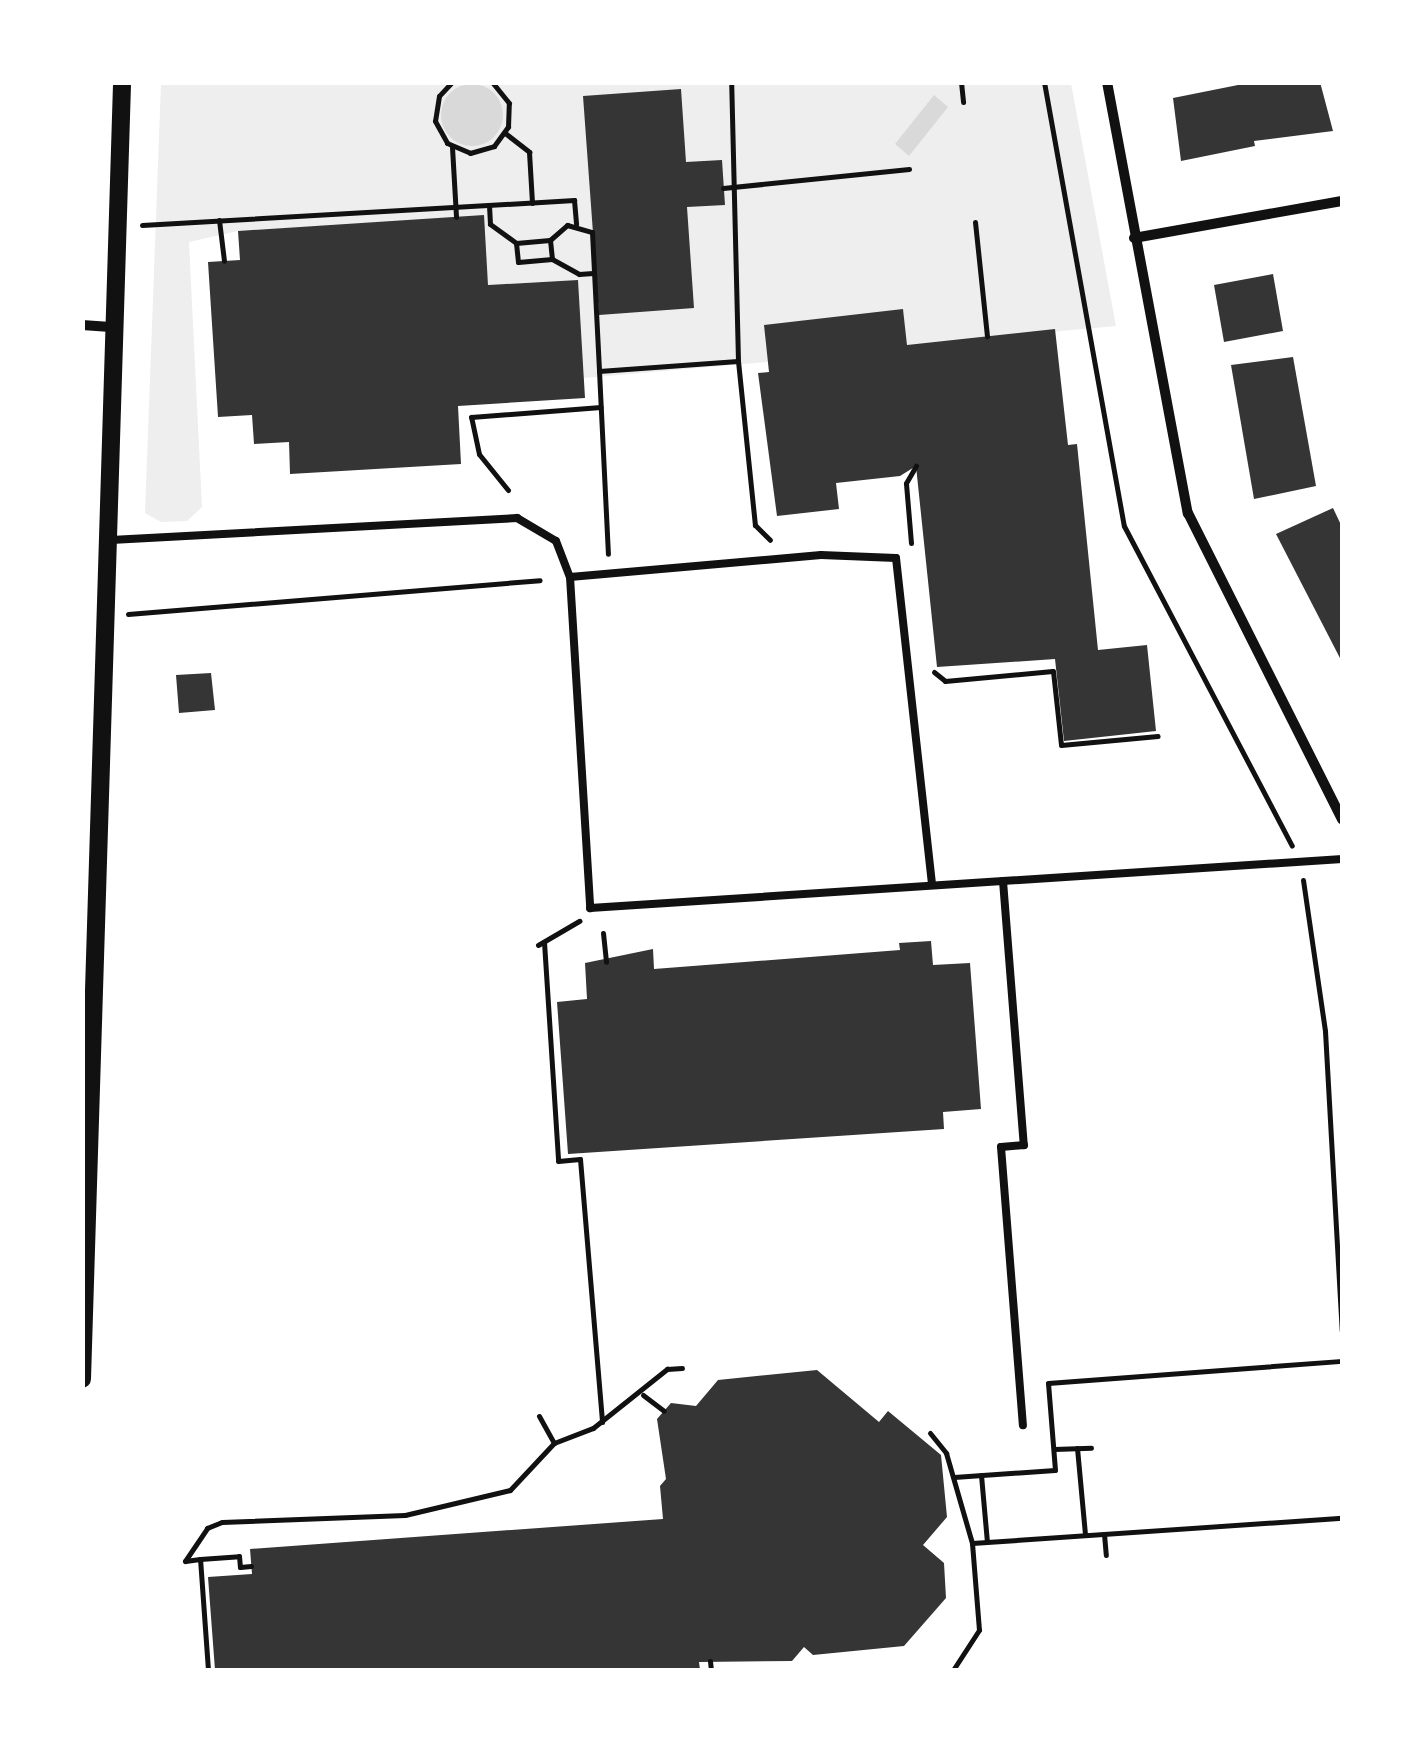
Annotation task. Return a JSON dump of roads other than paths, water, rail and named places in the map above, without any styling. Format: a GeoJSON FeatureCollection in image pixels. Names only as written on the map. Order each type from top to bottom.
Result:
{"type":"FeatureCollection","features":[{"type":"Feature","properties":{"kind":"street"},"geometry":{"type":"LineString","coordinates":[[82,1379],[122,82]]}},
{"type":"Feature","properties":{"kind":"street"},"geometry":{"type":"LineString","coordinates":[[1107,82],[1188,513],[1342,819]]}},
{"type":"Feature","properties":{"kind":"street"},"geometry":{"type":"LineString","coordinates":[[1134,238],[1342,201]]}},
{"type":"Feature","properties":{"kind":"street"},"geometry":{"type":"LineString","coordinates":[[82,325],[114,327]]}},
{"type":"Feature","properties":{"kind":"lane"},"geometry":{"type":"LineString","coordinates":[[108,540],[518,518],[556,541],[570,577],[590,908],[1342,859]]}},
{"type":"Feature","properties":{"kind":"lane"},"geometry":{"type":"LineString","coordinates":[[570,577],[822,555],[896,558],[932,886]]}},
{"type":"Feature","properties":{"kind":"lane"},"geometry":{"type":"LineString","coordinates":[[1003,881],[1024,1145],[1001,1147],[1022,1425]]}}]}
